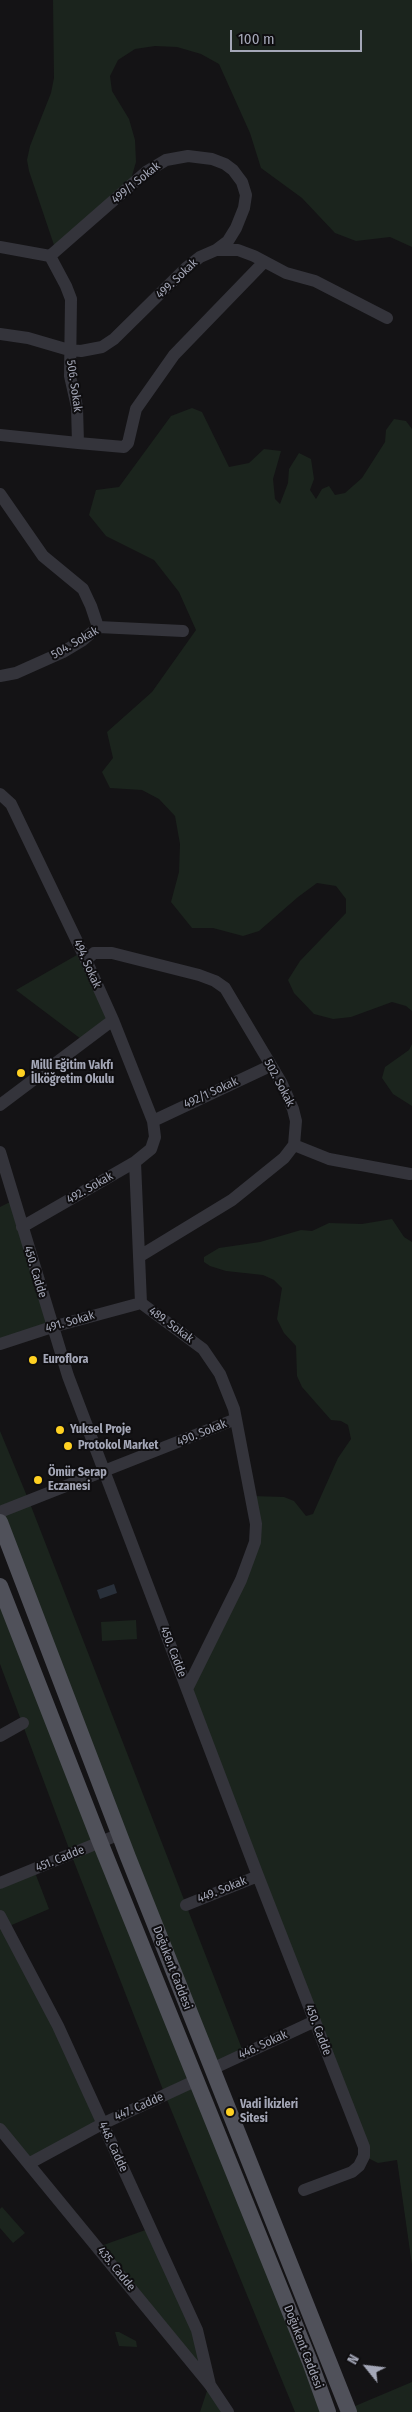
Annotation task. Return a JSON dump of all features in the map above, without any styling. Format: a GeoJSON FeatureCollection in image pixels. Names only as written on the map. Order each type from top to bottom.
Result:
{"type":"FeatureCollection","features":[{"type":"Feature","properties":{"kind":"main road","name":"Doğukent Caddesi"},"geometry":{"type":"LineString","coordinates":[[0,1522],[212,2069],[279,2231],[349,2412]]}},
{"type":"Feature","properties":{"kind":"main road","name":"Doğukent Caddesi"},"geometry":{"type":"LineString","coordinates":[[0,1586],[100,1842],[310,2362],[328,2412]]}},
{"type":"Feature","properties":{"kind":"street","name":"499/1 Sokak"},"geometry":{"type":"LineString","coordinates":[[50,256],[146,172],[166,160],[188,156],[212,159],[225,164],[233,170],[242,182],[246,194],[244,208],[236,228],[228,241],[216,250]]}},
{"type":"Feature","properties":{"kind":"street"},"geometry":{"type":"LineString","coordinates":[[0,247],[50,256]]}},
{"type":"Feature","properties":{"kind":"street"},"geometry":{"type":"LineString","coordinates":[[216,250],[238,250],[286,273],[315,281],[387,318]]}},
{"type":"Feature","properties":{"kind":"street","name":"499. Sokak"},"geometry":{"type":"LineString","coordinates":[[0,334],[28,338],[70,350],[81,351],[102,347],[114,339],[181,272],[200,257],[216,250]]}},
{"type":"Feature","properties":{"kind":"street","name":"506. Sokak"},"geometry":{"type":"LineString","coordinates":[[50,256],[71,299],[70,376],[77,408],[78,443]]}},
{"type":"Feature","properties":{"kind":"street"},"geometry":{"type":"LineString","coordinates":[[0,435],[124,448],[128,443],[136,409],[174,355],[264,262]]}},
{"type":"Feature","properties":{"kind":"street"},"geometry":{"type":"LineString","coordinates":[[0,494],[43,556],[83,589],[92,606],[98,628]]}},
{"type":"Feature","properties":{"kind":"street","name":"504. Sokak"},"geometry":{"type":"LineString","coordinates":[[0,676],[16,673],[63,652],[98,628],[183,631]]}},
{"type":"Feature","properties":{"kind":"street","name":"494. Sokak"},"geometry":{"type":"LineString","coordinates":[[0,794],[11,804],[113,1020],[152,1121],[154,1142]]}},
{"type":"Feature","properties":{"kind":"street","name":"502. Sokak"},"geometry":{"type":"LineString","coordinates":[[86,960],[94,954],[112,953],[199,975],[215,981],[224,988],[293,1109],[296,1134],[294,1144]]}},
{"type":"Feature","properties":{"kind":"street"},"geometry":{"type":"LineString","coordinates":[[0,1105],[113,1020]]}},
{"type":"Feature","properties":{"kind":"street","name":"492/1 Sokak"},"geometry":{"type":"LineString","coordinates":[[152,1121],[270,1066]]}},
{"type":"Feature","properties":{"kind":"street","name":"492. Sokak"},"geometry":{"type":"LineString","coordinates":[[22,1227],[135,1162],[146,1154],[154,1142]]}},
{"type":"Feature","properties":{"kind":"street"},"geometry":{"type":"LineString","coordinates":[[140,1256],[232,1200],[284,1158],[294,1144],[329,1159],[410,1174]]}},
{"type":"Feature","properties":{"kind":"street","name":"450. Cadde"},"geometry":{"type":"LineString","coordinates":[[0,1152],[68,1376],[258,1876],[364,2147],[364,2156],[359,2166],[352,2172],[304,2190]]}},
{"type":"Feature","properties":{"kind":"street","name":"489. Sokak"},"geometry":{"type":"LineString","coordinates":[[135,1162],[141,1303],[196,1343],[211,1358],[228,1390],[236,1419],[256,1524],[255,1542],[241,1580],[223,1621],[194,1671],[187,1689]]}},
{"type":"Feature","properties":{"kind":"street","name":"491. Sokak"},"geometry":{"type":"LineString","coordinates":[[0,1344],[52,1327],[141,1303]]}},
{"type":"Feature","properties":{"kind":"street","name":"490. Sokak"},"geometry":{"type":"LineString","coordinates":[[0,1512],[236,1419]]}},
{"type":"Feature","properties":{"kind":"street"},"geometry":{"type":"LineString","coordinates":[[0,1736],[23,1723]]}},
{"type":"Feature","properties":{"kind":"street","name":"451. Cadde"},"geometry":{"type":"LineString","coordinates":[[0,1883],[120,1834]]}},
{"type":"Feature","properties":{"kind":"street","name":"449. Sokak"},"geometry":{"type":"LineString","coordinates":[[186,1905],[258,1876]]}},
{"type":"Feature","properties":{"kind":"street","name":"448. Cadde"},"geometry":{"type":"LineString","coordinates":[[0,1916],[58,2026],[198,2330],[210,2385]]}},
{"type":"Feature","properties":{"kind":"street","name":"446. Sokak"},"geometry":{"type":"LineString","coordinates":[[212,2069],[315,2020]]}},
{"type":"Feature","properties":{"kind":"street","name":"447. Cadde"},"geometry":{"type":"LineString","coordinates":[[30,2163],[102,2124],[197,2080]]}},
{"type":"Feature","properties":{"kind":"street","name":"435. Cadde"},"geometry":{"type":"LineString","coordinates":[[0,2129],[30,2163],[210,2385],[228,2412]]}},
{"type":"Feature","properties":{"kind":"shaded area"},"geometry":{"type":"Polygon","coordinates":[[[53,0],[412,0],[412,247],[390,237],[356,241],[335,233],[302,198],[261,168],[250,133],[219,64],[201,54],[177,47],[155,46],[135,49],[118,60],[110,76],[112,91],[129,119],[135,140],[136,162],[129,186],[56,251],[27,160],[30,146],[51,93],[54,78],[53,0]]]}},
{"type":"Feature","properties":{"kind":"shaded area"},"geometry":{"type":"Polygon","coordinates":[[[192,408],[202,412],[229,467],[249,463],[264,449],[281,451],[273,479],[275,499],[280,504],[288,483],[289,469],[299,453],[311,459],[314,479],[310,490],[316,499],[322,489],[329,486],[335,495],[345,493],[362,478],[385,442],[386,430],[394,419],[406,421],[412,429],[412,1011],[406,1006],[392,1002],[351,1017],[333,1019],[314,1014],[294,993],[288,980],[300,961],[346,913],[346,899],[336,886],[317,883],[259,931],[243,936],[213,928],[192,928],[171,902],[179,872],[180,844],[175,816],[159,799],[142,790],[110,788],[102,772],[113,758],[107,732],[152,692],[196,630],[179,592],[154,560],[106,536],[89,515],[96,490],[119,487],[171,416],[192,408]]]}},
{"type":"Feature","properties":{"kind":"shaded area"},"geometry":{"type":"Polygon","coordinates":[[[82,952],[113,1020],[85,1042],[16,990],[82,952]]]}},
{"type":"Feature","properties":{"kind":"shaded area"},"geometry":{"type":"Polygon","coordinates":[[[412,1044],[412,1106],[393,1094],[382,1078],[385,1067],[409,1050],[412,1044]]]}},
{"type":"Feature","properties":{"kind":"shaded area"},"geometry":{"type":"Polygon","coordinates":[[[14,1200],[52,1327],[0,1344],[0,1207],[14,1200]]]}},
{"type":"Feature","properties":{"kind":"shaded area"},"geometry":{"type":"Polygon","coordinates":[[[392,1219],[404,1237],[412,1242],[412,2265],[397,2160],[378,2163],[364,2156],[187,1689],[249,1560],[252,1496],[284,1497],[294,1501],[306,1516],[313,1514],[338,1458],[351,1439],[348,1425],[341,1421],[331,1420],[302,1387],[297,1376],[296,1346],[284,1333],[277,1319],[282,1288],[274,1280],[263,1275],[226,1271],[210,1266],[204,1262],[204,1257],[219,1248],[260,1242],[301,1230],[312,1231],[329,1223],[362,1224],[392,1219]]]}},
{"type":"Feature","properties":{"kind":"shaded area"},"geometry":{"type":"Polygon","coordinates":[[[0,1431],[244,2054],[212,2069],[0,1522],[0,1431]]]}},
{"type":"Feature","properties":{"kind":"shaded area"},"geometry":{"type":"Polygon","coordinates":[[[114,1584],[117,1593],[100,1599],[97,1590],[114,1584]]]}},
{"type":"Feature","properties":{"kind":"shaded area"},"geometry":{"type":"Polygon","coordinates":[[[0,1586],[327,2412],[295,2412],[165,2095],[71,1854],[0,1664],[0,1586]]]}},
{"type":"Feature","properties":{"kind":"shaded area"},"geometry":{"type":"Polygon","coordinates":[[[136,1620],[137,1639],[102,1641],[101,1622],[136,1620]]]}},
{"type":"Feature","properties":{"kind":"shaded area"},"geometry":{"type":"Polygon","coordinates":[[[34,1870],[49,1909],[7,1927],[0,1915],[0,1883],[34,1870]]]}},
{"type":"Feature","properties":{"kind":"shaded area"},"geometry":{"type":"Polygon","coordinates":[[[0,1916],[102,2124],[30,2163],[0,2129],[0,1916]]]}},
{"type":"Feature","properties":{"kind":"shaded area"},"geometry":{"type":"Polygon","coordinates":[[[2,2207],[25,2233],[13,2243],[0,2228],[0,2209],[2,2207]]]}},
{"type":"Feature","properties":{"kind":"shaded area"},"geometry":{"type":"Polygon","coordinates":[[[151,2228],[197,2330],[210,2385],[228,2412],[200,2412],[209,2385],[98,2247],[151,2228]]]}},
{"type":"Feature","properties":{"kind":"shaded area"},"geometry":{"type":"Polygon","coordinates":[[[115,2332],[119,2332],[136,2341],[137,2347],[119,2346],[115,2332]]]}},
{"type":"Feature","properties":{"kind":"shaded area"},"geometry":{"type":"Polygon","coordinates":[[[412,2382],[412,2412],[349,2412],[348,2409],[412,2382]]]}},
{"type":"Feature","properties":{"kind":"place","name":"Milli Eğitim Vakfı İlköğretim Okulu"},"geometry":{"type":"Point","coordinates":[21,1073]}},
{"type":"Feature","properties":{"kind":"place","name":"Euroflora"},"geometry":{"type":"Point","coordinates":[33,1360]}},
{"type":"Feature","properties":{"kind":"place","name":"Yuksel Proje"},"geometry":{"type":"Point","coordinates":[60,1430]}},
{"type":"Feature","properties":{"kind":"place","name":"Protokol Market"},"geometry":{"type":"Point","coordinates":[68,1446]}},
{"type":"Feature","properties":{"kind":"place","name":"Ömür Serap Eczanesi"},"geometry":{"type":"Point","coordinates":[38,1480]}},
{"type":"Feature","properties":{"kind":"place","name":"Vadi İkizleri Sitesi"},"geometry":{"type":"Point","coordinates":[230,2112]}}]}
